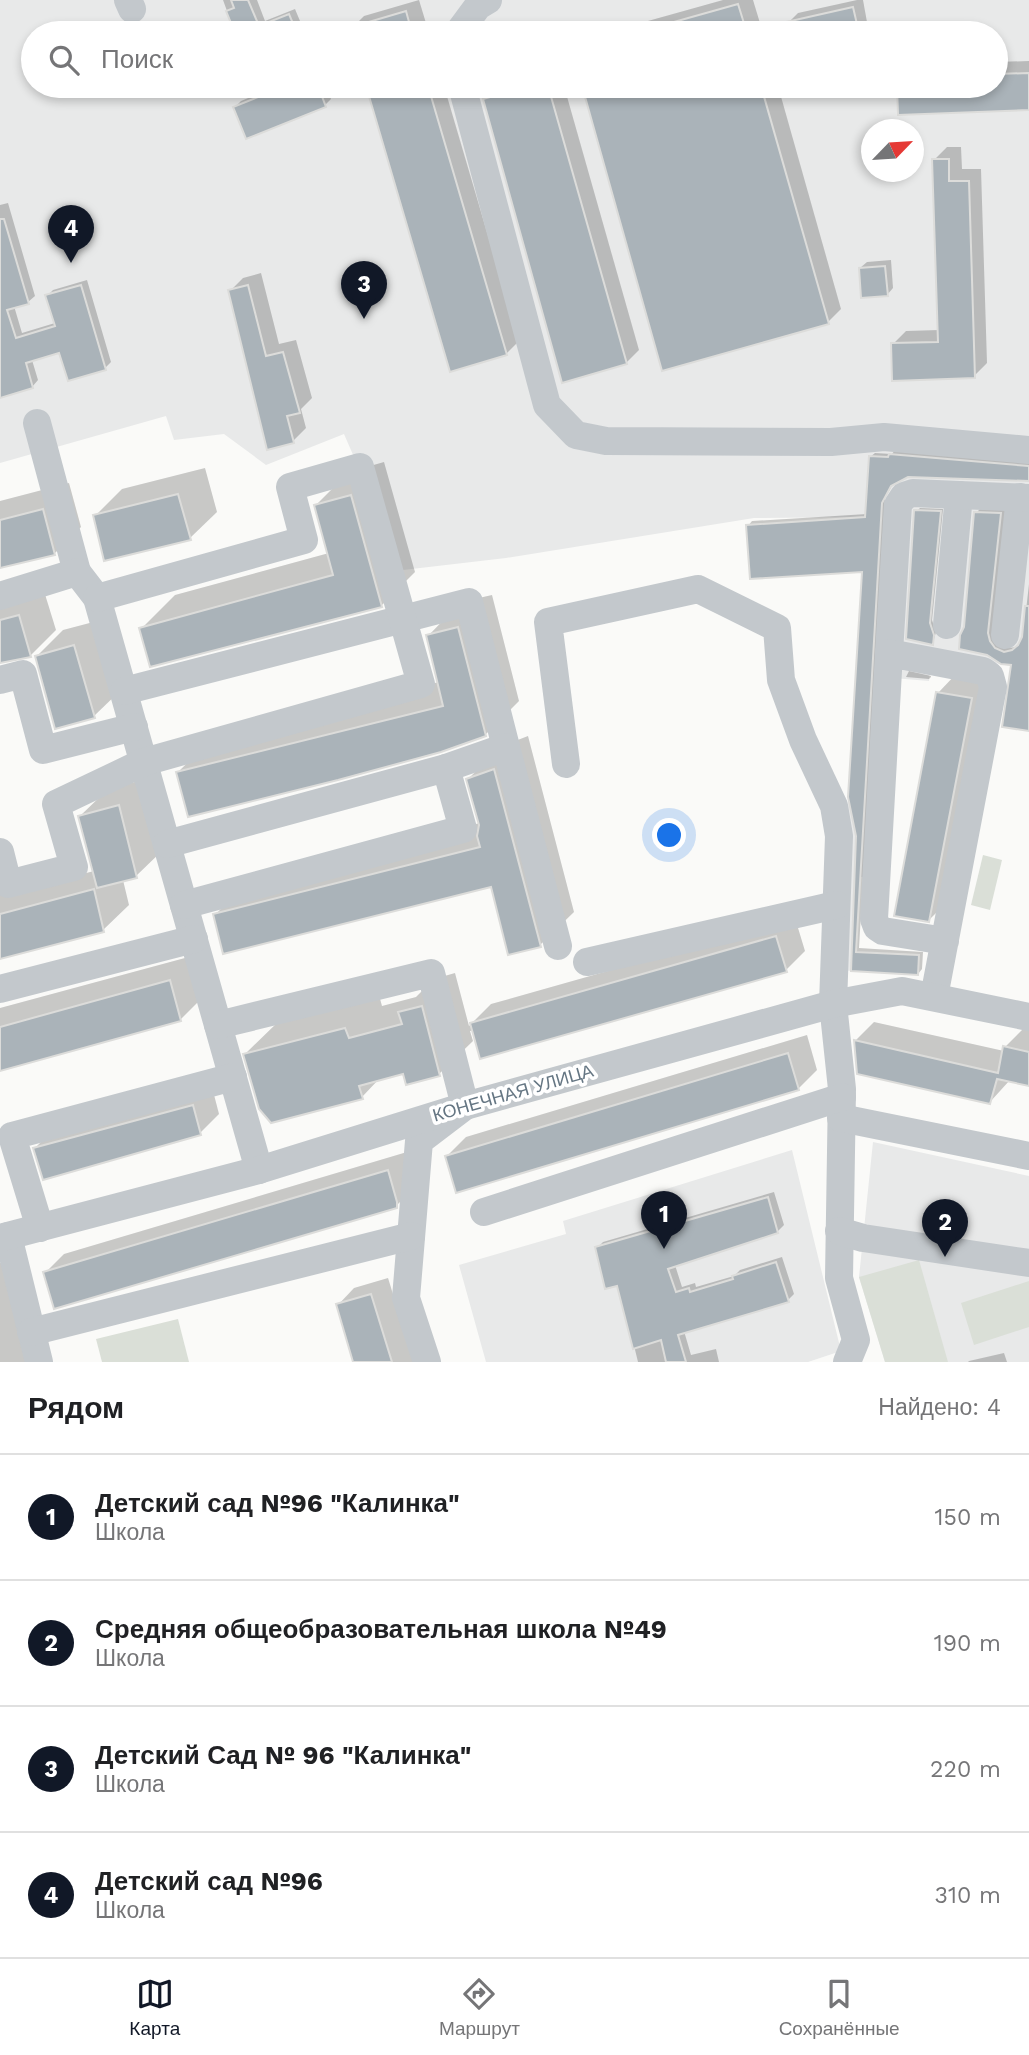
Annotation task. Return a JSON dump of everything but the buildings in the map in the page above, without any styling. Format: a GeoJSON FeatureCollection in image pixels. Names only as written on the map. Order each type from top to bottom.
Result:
{"type":"FeatureCollection","features":[{"type":"Feature","properties":{"kind":"street"},"geometry":{"type":"LineString","coordinates":[[467,21],[478,6],[488,0]]}},
{"type":"Feature","properties":{"kind":"street"},"geometry":{"type":"LineString","coordinates":[[465,98],[547,405],[576,435],[606,440],[818,442],[884,437],[1029,450]]}},
{"type":"Feature","properties":{"kind":"street"},"geometry":{"type":"LineString","coordinates":[[37,423],[77,572],[97,598],[259,1170]]}},
{"type":"Feature","properties":{"kind":"street"},"geometry":{"type":"LineString","coordinates":[[0,852],[8,884],[74,867],[56,804],[144,762],[421,684],[360,467],[290,487],[304,540],[97,598]]}},
{"type":"Feature","properties":{"kind":"street"},"geometry":{"type":"LineString","coordinates":[[945,941],[883,930],[877,927],[874,919],[898,505],[904,496],[913,493],[1025,497],[1005,635]]}},
{"type":"Feature","properties":{"kind":"street"},"geometry":{"type":"LineString","coordinates":[[947,625],[959,495]]}},
{"type":"Feature","properties":{"kind":"street"},"geometry":{"type":"LineString","coordinates":[[0,596],[77,572]]}},
{"type":"Feature","properties":{"kind":"street"},"geometry":{"type":"LineString","coordinates":[[566,764],[548,622],[698,589],[777,628],[781,680],[803,740],[834,806],[839,836],[833,1004],[841,1108],[839,1278],[856,1340],[847,1362]]}},
{"type":"Feature","properties":{"kind":"street"},"geometry":{"type":"LineString","coordinates":[[124,691],[469,602],[558,946]]}},
{"type":"Feature","properties":{"kind":"street"},"geometry":{"type":"LineString","coordinates":[[889,653],[983,671],[990,676],[993,687],[934,997]]}},
{"type":"Feature","properties":{"kind":"street"},"geometry":{"type":"LineString","coordinates":[[0,680],[23,674],[43,750],[134,727]]}},
{"type":"Feature","properties":{"kind":"street"},"geometry":{"type":"LineString","coordinates":[[167,844],[446,768],[506,747]]}},
{"type":"Feature","properties":{"kind":"street"},"geometry":{"type":"LineString","coordinates":[[184,905],[463,829],[446,768]]}},
{"type":"Feature","properties":{"kind":"street"},"geometry":{"type":"LineString","coordinates":[[587,962],[836,905]]}},
{"type":"Feature","properties":{"kind":"street"},"geometry":{"type":"LineString","coordinates":[[0,989],[194,939]]}},
{"type":"Feature","properties":{"kind":"street"},"geometry":{"type":"LineString","coordinates":[[218,1025],[431,973],[465,1106],[419,1141],[406,1298],[427,1362]]}},
{"type":"Feature","properties":{"kind":"street","name":"КОНЕЧНАЯ УЛИЦА"},"geometry":{"type":"LineString","coordinates":[[4,1237],[259,1170],[465,1106],[833,1004],[902,990],[1029,1017]]}},
{"type":"Feature","properties":{"kind":"street"},"geometry":{"type":"LineString","coordinates":[[40,1228],[12,1136],[233,1077]]}},
{"type":"Feature","properties":{"kind":"street"},"geometry":{"type":"LineString","coordinates":[[484,1212],[841,1108],[1029,1156]]}},
{"type":"Feature","properties":{"kind":"street"},"geometry":{"type":"LineString","coordinates":[[839,1231],[863,1238],[1029,1263]]}},
{"type":"Feature","properties":{"kind":"street"},"geometry":{"type":"LineString","coordinates":[[30,1332],[411,1236]]}},
{"type":"Feature","properties":{"kind":"street"},"geometry":{"type":"LineString","coordinates":[[4,1237],[39,1362]]}},
{"type":"Feature","properties":{"kind":"shaded area"},"geometry":{"type":"Polygon","coordinates":[[[0,0],[1029,0],[1029,731],[1002,727],[1011,666],[932,651],[929,681],[881,677],[869,877],[860,877],[856,951],[919,955],[918,975],[838,970],[865,517],[754,518],[506,558],[403,570],[344,434],[266,465],[224,434],[174,440],[166,416],[0,463],[0,0]]]}},
{"type":"Feature","properties":{"kind":"shaded area"},"geometry":{"type":"Polygon","coordinates":[[[983,855],[1002,860],[990,910],[971,905],[983,855]]]}},
{"type":"Feature","properties":{"kind":"shaded area"},"geometry":{"type":"Polygon","coordinates":[[[873,1142],[1029,1176],[1029,1362],[885,1362],[859,1277],[873,1142]]]}},
{"type":"Feature","properties":{"kind":"shaded area"},"geometry":{"type":"Polygon","coordinates":[[[792,1150],[841,1351],[808,1362],[486,1362],[459,1265],[566,1234],[563,1221],[792,1150]]]}},
{"type":"Feature","properties":{"kind":"shaded area"},"geometry":{"type":"Polygon","coordinates":[[[919,1260],[948,1362],[885,1362],[859,1277],[919,1260]]]}},
{"type":"Feature","properties":{"kind":"shaded area"},"geometry":{"type":"Polygon","coordinates":[[[1029,1281],[1029,1327],[974,1345],[961,1303],[1029,1281]]]}},
{"type":"Feature","properties":{"kind":"shaded area"},"geometry":{"type":"Polygon","coordinates":[[[178,1319],[189,1362],[102,1362],[96,1339],[178,1319]]]}},
{"type":"Feature","properties":{"kind":"place","name":"Детский сад №96"},"geometry":{"type":"Point","coordinates":[71,263]}},
{"type":"Feature","properties":{"kind":"place","name":"Детский Сад № 96 \"Калинка\""},"geometry":{"type":"Point","coordinates":[364,319]}},
{"type":"Feature","properties":{"kind":"place","name":"Детский сад №96 \"Калинка\""},"geometry":{"type":"Point","coordinates":[664,1249]}},
{"type":"Feature","properties":{"kind":"place","name":"Средняя общеобразовательная школа №49"},"geometry":{"type":"Point","coordinates":[945,1257]}}]}
